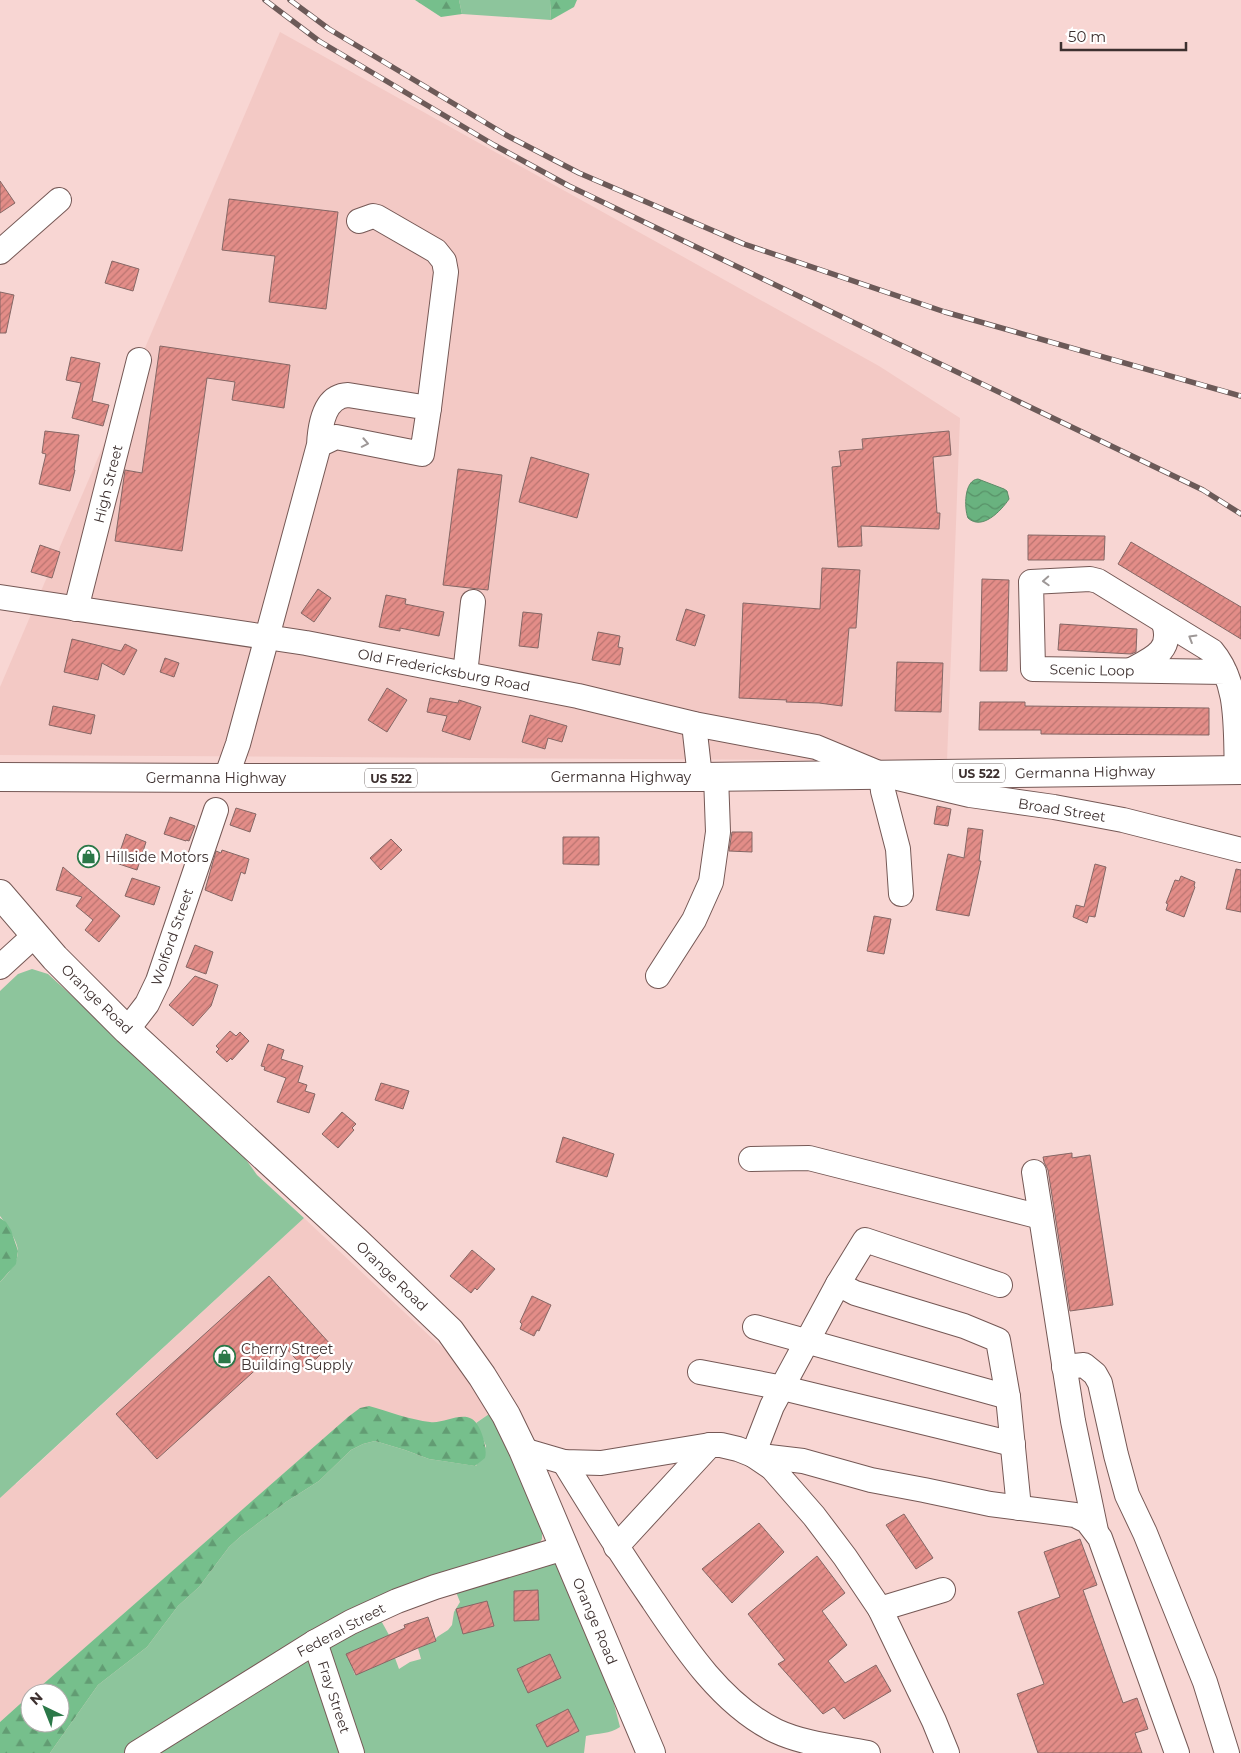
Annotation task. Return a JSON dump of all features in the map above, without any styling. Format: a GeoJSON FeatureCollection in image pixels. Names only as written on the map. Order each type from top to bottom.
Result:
{"type":"FeatureCollection","features":[{"type":"Feature","properties":{"kind":"main road"},"geometry":{"type":"LineString","coordinates":[[0,768],[66,777]]}},
{"type":"Feature","properties":{"kind":"main road","name":"Germanna Highway"},"geometry":{"type":"LineString","coordinates":[[0,777],[708,776],[1239,770]]}},
{"type":"Feature","properties":{"kind":"main road"},"geometry":{"type":"LineString","coordinates":[[0,796],[18,787],[66,777]]}},
{"type":"Feature","properties":{"kind":"main road","name":"Orange Road"},"geometry":{"type":"LineString","coordinates":[[0,894],[55,958],[127,1030],[356,1241],[450,1331],[482,1376],[506,1415],[523,1450],[651,1753]]}},
{"type":"Feature","properties":{"kind":"street"},"geometry":{"type":"LineString","coordinates":[[0,252],[59,200]]}},
{"type":"Feature","properties":{"kind":"street"},"geometry":{"type":"LineString","coordinates":[[319,445],[336,437],[422,454],[446,272],[444,261],[436,251],[377,217],[373,216],[359,221]]}},
{"type":"Feature","properties":{"kind":"street","name":"High Street"},"geometry":{"type":"LineString","coordinates":[[76,609],[139,360]]}},
{"type":"Feature","properties":{"kind":"street"},"geometry":{"type":"LineString","coordinates":[[226,778],[238,744],[268,637],[319,445],[319,432],[325,411],[338,397],[348,395],[429,408]]}},
{"type":"Feature","properties":{"kind":"street","name":"Scenic Loop"},"geometry":{"type":"LineString","coordinates":[[1225,672],[1033,669],[1031,582],[1094,580],[1212,651],[1225,672],[1232,692],[1239,770]]}},
{"type":"Feature","properties":{"kind":"street","name":"Old Fredericksburg Road"},"geometry":{"type":"LineString","coordinates":[[0,598],[306,643],[578,696],[694,724],[816,746],[881,774]]}},
{"type":"Feature","properties":{"kind":"street"},"geometry":{"type":"LineString","coordinates":[[465,674],[473,602]]}},
{"type":"Feature","properties":{"kind":"street"},"geometry":{"type":"LineString","coordinates":[[1129,671],[1158,654],[1167,637],[1164,621]]}},
{"type":"Feature","properties":{"kind":"street"},"geometry":{"type":"LineString","coordinates":[[658,976],[694,920],[711,882],[718,832],[708,776],[694,724]]}},
{"type":"Feature","properties":{"kind":"street"},"geometry":{"type":"LineString","coordinates":[[881,774],[883,791],[898,850],[901,894]]}},
{"type":"Feature","properties":{"kind":"street","name":"Broad Street"},"geometry":{"type":"LineString","coordinates":[[881,774],[985,798],[1054,807],[1123,820],[1241,850]]}},
{"type":"Feature","properties":{"kind":"street","name":"Wolford Street"},"geometry":{"type":"LineString","coordinates":[[127,1030],[146,1004],[158,981],[216,810]]}},
{"type":"Feature","properties":{"kind":"street"},"geometry":{"type":"LineString","coordinates":[[0,967],[35,935]]}},
{"type":"Feature","properties":{"kind":"street"},"geometry":{"type":"LineString","coordinates":[[751,1159],[809,1158],[1042,1217]]}},
{"type":"Feature","properties":{"kind":"street"},"geometry":{"type":"LineString","coordinates":[[1034,1172],[1073,1422],[1096,1531]]}},
{"type":"Feature","properties":{"kind":"street"},"geometry":{"type":"LineString","coordinates":[[753,1454],[772,1406],[838,1284],[865,1240],[1000,1285]]}},
{"type":"Feature","properties":{"kind":"street"},"geometry":{"type":"LineString","coordinates":[[838,1284],[855,1293],[964,1326],[998,1340],[1008,1397],[1019,1508]]}},
{"type":"Feature","properties":{"kind":"street"},"geometry":{"type":"LineString","coordinates":[[754,1327],[1008,1397]]}},
{"type":"Feature","properties":{"kind":"street"},"geometry":{"type":"LineString","coordinates":[[1064,1367],[1084,1365],[1095,1374],[1100,1383],[1127,1495],[1145,1533],[1205,1682],[1227,1753]]}},
{"type":"Feature","properties":{"kind":"street"},"geometry":{"type":"LineString","coordinates":[[700,1372],[783,1388],[1013,1444]]}},
{"type":"Feature","properties":{"kind":"street"},"geometry":{"type":"LineString","coordinates":[[523,1450],[564,1462],[602,1463],[710,1445],[720,1445],[738,1448],[753,1454],[803,1461],[870,1480],[990,1504],[1075,1515],[1087,1521],[1100,1538],[1177,1753]]}},
{"type":"Feature","properties":{"kind":"street"},"geometry":{"type":"LineString","coordinates":[[616,1547],[710,1445]]}},
{"type":"Feature","properties":{"kind":"street"},"geometry":{"type":"LineString","coordinates":[[753,1454],[772,1468],[814,1516],[845,1557],[880,1609],[934,1721],[947,1753]]}},
{"type":"Feature","properties":{"kind":"street"},"geometry":{"type":"LineString","coordinates":[[564,1462],[616,1547],[684,1647],[701,1669],[726,1694],[755,1718],[776,1731],[803,1741],[868,1753]]}},
{"type":"Feature","properties":{"kind":"street","name":"Federal Street"},"geometry":{"type":"LineString","coordinates":[[137,1753],[315,1642],[351,1622],[435,1587],[564,1548]]}},
{"type":"Feature","properties":{"kind":"street"},"geometry":{"type":"LineString","coordinates":[[880,1609],[943,1590]]}},
{"type":"Feature","properties":{"kind":"street","name":"Fray Street"},"geometry":{"type":"LineString","coordinates":[[315,1642],[352,1753]]}},
{"type":"Feature","properties":{"kind":"shaded area"},"geometry":{"type":"Polygon","coordinates":[[[459,0],[550,0],[551,20],[462,14],[459,0]]]}},
{"type":"Feature","properties":{"kind":"shaded area"},"geometry":{"type":"Polygon","coordinates":[[[280,32],[879,366],[960,418],[947,761],[0,755],[0,687],[280,32]]]}},
{"type":"Feature","properties":{"kind":"shaded area"},"geometry":{"type":"Polygon","coordinates":[[[32,969],[48,974],[234,1143],[257,1175],[304,1218],[0,1498],[0,1282],[14,1264],[18,1251],[14,1238],[0,1216],[0,991],[18,974],[32,969]]]}},
{"type":"Feature","properties":{"kind":"shaded area"},"geometry":{"type":"Polygon","coordinates":[[[304,1218],[451,1354],[492,1412],[436,1449],[352,1414],[44,1683],[20,1683],[20,1704],[0,1722],[0,1466],[16,1484],[304,1218]]]}},
{"type":"Feature","properties":{"kind":"shaded area"},"geometry":{"type":"Polygon","coordinates":[[[492,1412],[542,1527],[542,1539],[539,1544],[390,1594],[127,1753],[50,1753],[64,1733],[70,1733],[70,1725],[98,1685],[147,1647],[178,1606],[199,1587],[229,1547],[286,1502],[319,1481],[351,1450],[375,1441],[429,1459],[476,1466],[486,1446],[476,1423],[492,1412]]]}},
{"type":"Feature","properties":{"kind":"shaded area"},"geometry":{"type":"Polygon","coordinates":[[[557,1558],[610,1688],[620,1727],[608,1732],[586,1736],[584,1753],[150,1753],[378,1615],[389,1635],[347,1654],[355,1675],[395,1658],[399,1669],[410,1662],[421,1659],[418,1648],[434,1642],[437,1637],[452,1625],[454,1612],[460,1602],[456,1592],[557,1558]]]}},
{"type":"Feature","properties":{"kind":"green space"},"geometry":{"type":"Polygon","coordinates":[[[415,0],[459,0],[462,14],[441,17],[415,0]]]}},
{"type":"Feature","properties":{"kind":"green space"},"geometry":{"type":"Polygon","coordinates":[[[550,0],[577,0],[574,7],[551,20],[550,0]]]}},
{"type":"Feature","properties":{"kind":"green space"},"geometry":{"type":"Polygon","coordinates":[[[0,1218],[6,1222],[11,1230],[18,1251],[16,1264],[0,1282],[0,1218]]]}},
{"type":"Feature","properties":{"kind":"green space"},"geometry":{"type":"Polygon","coordinates":[[[369,1406],[430,1422],[457,1417],[472,1419],[483,1437],[486,1449],[485,1458],[475,1466],[429,1459],[375,1441],[351,1450],[319,1481],[286,1502],[229,1547],[199,1587],[178,1606],[147,1647],[98,1685],[70,1725],[70,1683],[44,1683],[360,1408],[369,1406]]]}},
{"type":"Feature","properties":{"kind":"green space"},"geometry":{"type":"Polygon","coordinates":[[[20,1704],[20,1733],[64,1733],[50,1753],[0,1753],[0,1722],[20,1704]]]}},
{"type":"Feature","properties":{"kind":"water"},"geometry":{"type":"Polygon","coordinates":[[[978,479],[1004,489],[1007,491],[1009,499],[991,518],[979,522],[968,518],[966,508],[966,495],[970,484],[978,479]]]}},
{"type":"Feature","properties":{"kind":"building"},"geometry":{"type":"Polygon","coordinates":[[[0,181],[15,203],[0,213],[0,181]]]}},
{"type":"Feature","properties":{"kind":"building"},"geometry":{"type":"Polygon","coordinates":[[[229,199],[338,212],[326,309],[269,302],[275,256],[222,250],[229,199]]]}},
{"type":"Feature","properties":{"kind":"building"},"geometry":{"type":"Polygon","coordinates":[[[112,261],[139,269],[133,291],[105,283],[112,261]]]}},
{"type":"Feature","properties":{"kind":"building"},"geometry":{"type":"Polygon","coordinates":[[[0,292],[14,295],[6,333],[0,333],[0,292]]]}},
{"type":"Feature","properties":{"kind":"building"},"geometry":{"type":"Polygon","coordinates":[[[160,346],[290,365],[284,408],[232,400],[235,382],[207,378],[182,551],[115,541],[125,470],[142,473],[160,346]]]}},
{"type":"Feature","properties":{"kind":"building"},"geometry":{"type":"Polygon","coordinates":[[[71,357],[100,363],[92,401],[109,405],[103,426],[72,418],[81,383],[66,380],[71,357]]]}},
{"type":"Feature","properties":{"kind":"building"},"geometry":{"type":"Polygon","coordinates":[[[45,431],[79,435],[75,470],[70,491],[39,484],[46,454],[42,453],[45,431]]]}},
{"type":"Feature","properties":{"kind":"building"},"geometry":{"type":"Polygon","coordinates":[[[949,431],[951,455],[933,457],[937,513],[940,513],[939,529],[861,526],[862,546],[838,547],[832,467],[841,466],[839,451],[863,449],[862,439],[949,431]]]}},
{"type":"Feature","properties":{"kind":"building"},"geometry":{"type":"Polygon","coordinates":[[[531,457],[589,474],[577,518],[519,502],[531,457]]]}},
{"type":"Feature","properties":{"kind":"building"},"geometry":{"type":"Polygon","coordinates":[[[458,469],[502,475],[488,590],[443,585],[458,469]]]}},
{"type":"Feature","properties":{"kind":"building"},"geometry":{"type":"Polygon","coordinates":[[[1028,535],[1105,536],[1104,560],[1028,560],[1028,535]]]}},
{"type":"Feature","properties":{"kind":"building"},"geometry":{"type":"Polygon","coordinates":[[[1131,542],[1241,607],[1241,639],[1118,564],[1131,542]]]}},
{"type":"Feature","properties":{"kind":"building"},"geometry":{"type":"Polygon","coordinates":[[[40,545],[60,552],[52,578],[31,572],[40,545]]]}},
{"type":"Feature","properties":{"kind":"building"},"geometry":{"type":"Polygon","coordinates":[[[822,568],[860,570],[856,628],[849,628],[842,706],[786,702],[787,700],[739,698],[743,603],[820,609],[822,568]]]}},
{"type":"Feature","properties":{"kind":"building"},"geometry":{"type":"Polygon","coordinates":[[[982,579],[1009,580],[1007,671],[980,671],[982,579]]]}},
{"type":"Feature","properties":{"kind":"building"},"geometry":{"type":"Polygon","coordinates":[[[318,589],[331,598],[314,622],[301,613],[318,589]]]}},
{"type":"Feature","properties":{"kind":"building"},"geometry":{"type":"Polygon","coordinates":[[[386,595],[406,599],[405,604],[444,612],[439,636],[400,628],[400,631],[379,627],[386,595]]]}},
{"type":"Feature","properties":{"kind":"building"},"geometry":{"type":"Polygon","coordinates":[[[686,609],[705,615],[695,646],[676,640],[686,609]]]}},
{"type":"Feature","properties":{"kind":"building"},"geometry":{"type":"Polygon","coordinates":[[[523,612],[542,614],[538,648],[519,646],[523,612]]]}},
{"type":"Feature","properties":{"kind":"building"},"geometry":{"type":"Polygon","coordinates":[[[1060,624],[1137,629],[1136,652],[1131,654],[1058,650],[1060,624]]]}},
{"type":"Feature","properties":{"kind":"building"},"geometry":{"type":"Polygon","coordinates":[[[598,632],[620,636],[618,647],[623,648],[620,665],[592,660],[598,632]]]}},
{"type":"Feature","properties":{"kind":"building"},"geometry":{"type":"Polygon","coordinates":[[[72,639],[121,651],[125,644],[137,650],[124,675],[102,663],[98,680],[64,672],[72,639]]]}},
{"type":"Feature","properties":{"kind":"building"},"geometry":{"type":"Polygon","coordinates":[[[165,658],[179,663],[174,677],[160,672],[165,658]]]}},
{"type":"Feature","properties":{"kind":"building"},"geometry":{"type":"Polygon","coordinates":[[[897,662],[943,663],[941,712],[895,711],[897,662]]]}},
{"type":"Feature","properties":{"kind":"building"},"geometry":{"type":"Polygon","coordinates":[[[387,688],[407,700],[387,732],[368,720],[387,688]]]}},
{"type":"Feature","properties":{"kind":"building"},"geometry":{"type":"Polygon","coordinates":[[[430,698],[458,703],[459,700],[481,707],[470,740],[442,731],[447,716],[427,712],[430,698]]]}},
{"type":"Feature","properties":{"kind":"building"},"geometry":{"type":"Polygon","coordinates":[[[980,702],[1025,702],[1025,706],[1209,708],[1209,735],[1041,734],[1041,730],[979,730],[980,702]]]}},
{"type":"Feature","properties":{"kind":"building"},"geometry":{"type":"Polygon","coordinates":[[[53,706],[95,715],[91,734],[49,725],[53,706]]]}},
{"type":"Feature","properties":{"kind":"building"},"geometry":{"type":"Polygon","coordinates":[[[530,715],[567,726],[562,742],[548,738],[545,749],[522,742],[530,715]]]}},
{"type":"Feature","properties":{"kind":"building"},"geometry":{"type":"Polygon","coordinates":[[[937,806],[951,809],[948,826],[934,824],[937,806]]]}},
{"type":"Feature","properties":{"kind":"building"},"geometry":{"type":"Polygon","coordinates":[[[236,808],[256,814],[250,832],[230,825],[236,808]]]}},
{"type":"Feature","properties":{"kind":"building"},"geometry":{"type":"Polygon","coordinates":[[[170,817],[195,826],[189,841],[164,834],[170,817]]]}},
{"type":"Feature","properties":{"kind":"building"},"geometry":{"type":"Polygon","coordinates":[[[968,828],[983,830],[979,861],[981,861],[969,916],[936,910],[948,854],[964,858],[968,828]]]}},
{"type":"Feature","properties":{"kind":"building"},"geometry":{"type":"Polygon","coordinates":[[[732,832],[752,832],[752,852],[729,851],[732,832]]]}},
{"type":"Feature","properties":{"kind":"building"},"geometry":{"type":"Polygon","coordinates":[[[126,834],[146,842],[137,870],[116,863],[126,834]]]}},
{"type":"Feature","properties":{"kind":"building"},"geometry":{"type":"Polygon","coordinates":[[[563,837],[599,837],[599,865],[563,864],[563,837]]]}},
{"type":"Feature","properties":{"kind":"building"},"geometry":{"type":"Polygon","coordinates":[[[391,839],[402,850],[381,870],[370,858],[391,839]]]}},
{"type":"Feature","properties":{"kind":"building"},"geometry":{"type":"Polygon","coordinates":[[[222,850],[249,859],[245,874],[241,872],[232,901],[205,890],[216,851],[221,853],[222,850]]]}},
{"type":"Feature","properties":{"kind":"building"},"geometry":{"type":"Polygon","coordinates":[[[1095,864],[1106,867],[1095,917],[1089,916],[1087,923],[1073,917],[1076,905],[1084,907],[1095,864]]]}},
{"type":"Feature","properties":{"kind":"building"},"geometry":{"type":"Polygon","coordinates":[[[63,867],[120,916],[99,942],[85,930],[93,920],[76,906],[82,897],[56,890],[63,867]]]}},
{"type":"Feature","properties":{"kind":"building"},"geometry":{"type":"Polygon","coordinates":[[[1236,869],[1241,870],[1241,912],[1226,909],[1236,869]]]}},
{"type":"Feature","properties":{"kind":"building"},"geometry":{"type":"Polygon","coordinates":[[[1181,876],[1195,882],[1184,917],[1166,910],[1168,904],[1166,903],[1175,880],[1179,881],[1181,876]]]}},
{"type":"Feature","properties":{"kind":"building"},"geometry":{"type":"Polygon","coordinates":[[[132,878],[160,887],[154,905],[125,896],[132,878]]]}},
{"type":"Feature","properties":{"kind":"building"},"geometry":{"type":"Polygon","coordinates":[[[874,916],[891,919],[884,954],[867,951],[874,916]]]}},
{"type":"Feature","properties":{"kind":"building"},"geometry":{"type":"Polygon","coordinates":[[[195,945],[213,952],[206,974],[186,967],[195,945]]]}},
{"type":"Feature","properties":{"kind":"building"},"geometry":{"type":"Polygon","coordinates":[[[195,976],[218,985],[211,1006],[193,1026],[169,1005],[195,976]]]}},
{"type":"Feature","properties":{"kind":"building"},"geometry":{"type":"Polygon","coordinates":[[[230,1031],[236,1036],[240,1032],[249,1041],[232,1060],[231,1058],[227,1062],[216,1052],[219,1049],[216,1046],[230,1031]]]}},
{"type":"Feature","properties":{"kind":"building"},"geometry":{"type":"Polygon","coordinates":[[[268,1044],[284,1050],[281,1059],[303,1066],[298,1082],[307,1085],[305,1091],[315,1094],[309,1113],[277,1102],[286,1078],[264,1070],[265,1067],[261,1066],[268,1044]]]}},
{"type":"Feature","properties":{"kind":"building"},"geometry":{"type":"Polygon","coordinates":[[[381,1083],[409,1091],[403,1109],[375,1100],[381,1083]]]}},
{"type":"Feature","properties":{"kind":"building"},"geometry":{"type":"Polygon","coordinates":[[[342,1112],[356,1124],[352,1128],[354,1130],[338,1148],[322,1134],[342,1112]]]}},
{"type":"Feature","properties":{"kind":"building"},"geometry":{"type":"Polygon","coordinates":[[[563,1137],[614,1154],[607,1177],[556,1162],[563,1137]]]}},
{"type":"Feature","properties":{"kind":"building"},"geometry":{"type":"Polygon","coordinates":[[[1072,1153],[1072,1158],[1090,1155],[1113,1305],[1070,1311],[1048,1170],[1043,1157],[1072,1153]]]}},
{"type":"Feature","properties":{"kind":"building"},"geometry":{"type":"Polygon","coordinates":[[[472,1250],[495,1269],[477,1290],[475,1288],[471,1293],[450,1276],[472,1250]]]}},
{"type":"Feature","properties":{"kind":"building","name":"Cherry Street Building Supply"},"geometry":{"type":"Polygon","coordinates":[[[269,1276],[331,1345],[305,1369],[283,1345],[157,1459],[116,1414],[269,1276]]]}},
{"type":"Feature","properties":{"kind":"building"},"geometry":{"type":"Polygon","coordinates":[[[532,1296],[551,1305],[539,1331],[537,1330],[534,1336],[520,1329],[522,1324],[520,1322],[532,1296]]]}},
{"type":"Feature","properties":{"kind":"building"},"geometry":{"type":"Polygon","coordinates":[[[904,1514],[933,1558],[916,1569],[886,1525],[904,1514]]]}},
{"type":"Feature","properties":{"kind":"building"},"geometry":{"type":"Polygon","coordinates":[[[759,1523],[784,1552],[732,1603],[702,1569],[759,1523]]]}},
{"type":"Feature","properties":{"kind":"building"},"geometry":{"type":"Polygon","coordinates":[[[1080,1539],[1097,1585],[1083,1590],[1123,1703],[1137,1698],[1148,1729],[1135,1733],[1142,1753],[1038,1753],[1017,1694],[1044,1684],[1018,1612],[1060,1597],[1044,1552],[1080,1539]]]}},
{"type":"Feature","properties":{"kind":"building"},"geometry":{"type":"Polygon","coordinates":[[[817,1556],[845,1593],[822,1611],[847,1645],[828,1661],[845,1683],[876,1665],[891,1691],[844,1719],[834,1707],[823,1714],[778,1664],[785,1660],[748,1614],[817,1556]]]}},
{"type":"Feature","properties":{"kind":"building"},"geometry":{"type":"Polygon","coordinates":[[[538,1590],[539,1620],[514,1621],[514,1591],[538,1590]]]}},
{"type":"Feature","properties":{"kind":"building"},"geometry":{"type":"Polygon","coordinates":[[[487,1601],[494,1626],[463,1634],[456,1609],[487,1601]]]}},
{"type":"Feature","properties":{"kind":"building"},"geometry":{"type":"Polygon","coordinates":[[[428,1617],[436,1641],[356,1675],[346,1654],[405,1628],[404,1625],[428,1617]]]}},
{"type":"Feature","properties":{"kind":"building"},"geometry":{"type":"Polygon","coordinates":[[[550,1654],[561,1678],[528,1693],[517,1669],[550,1654]]]}},
{"type":"Feature","properties":{"kind":"building"},"geometry":{"type":"Polygon","coordinates":[[[568,1709],[579,1731],[547,1747],[536,1725],[568,1709]]]}},
{"type":"Feature","properties":{"kind":"railway"},"geometry":{"type":"LineString","coordinates":[[265,0],[319,41],[494,145],[569,186],[1203,490],[1241,514]]}},
{"type":"Feature","properties":{"kind":"railway"},"geometry":{"type":"LineString","coordinates":[[290,0],[329,29],[506,135],[579,173],[744,244],[945,312],[1241,396]]}},
{"type":"Feature","properties":{"kind":"place","name":"Hillside Motors"},"geometry":{"type":"Point","coordinates":[89,857]}},
{"type":"Feature","properties":{"kind":"place","name":"Cherry Street Building Supply"},"geometry":{"type":"Point","coordinates":[225,1357]}}]}
